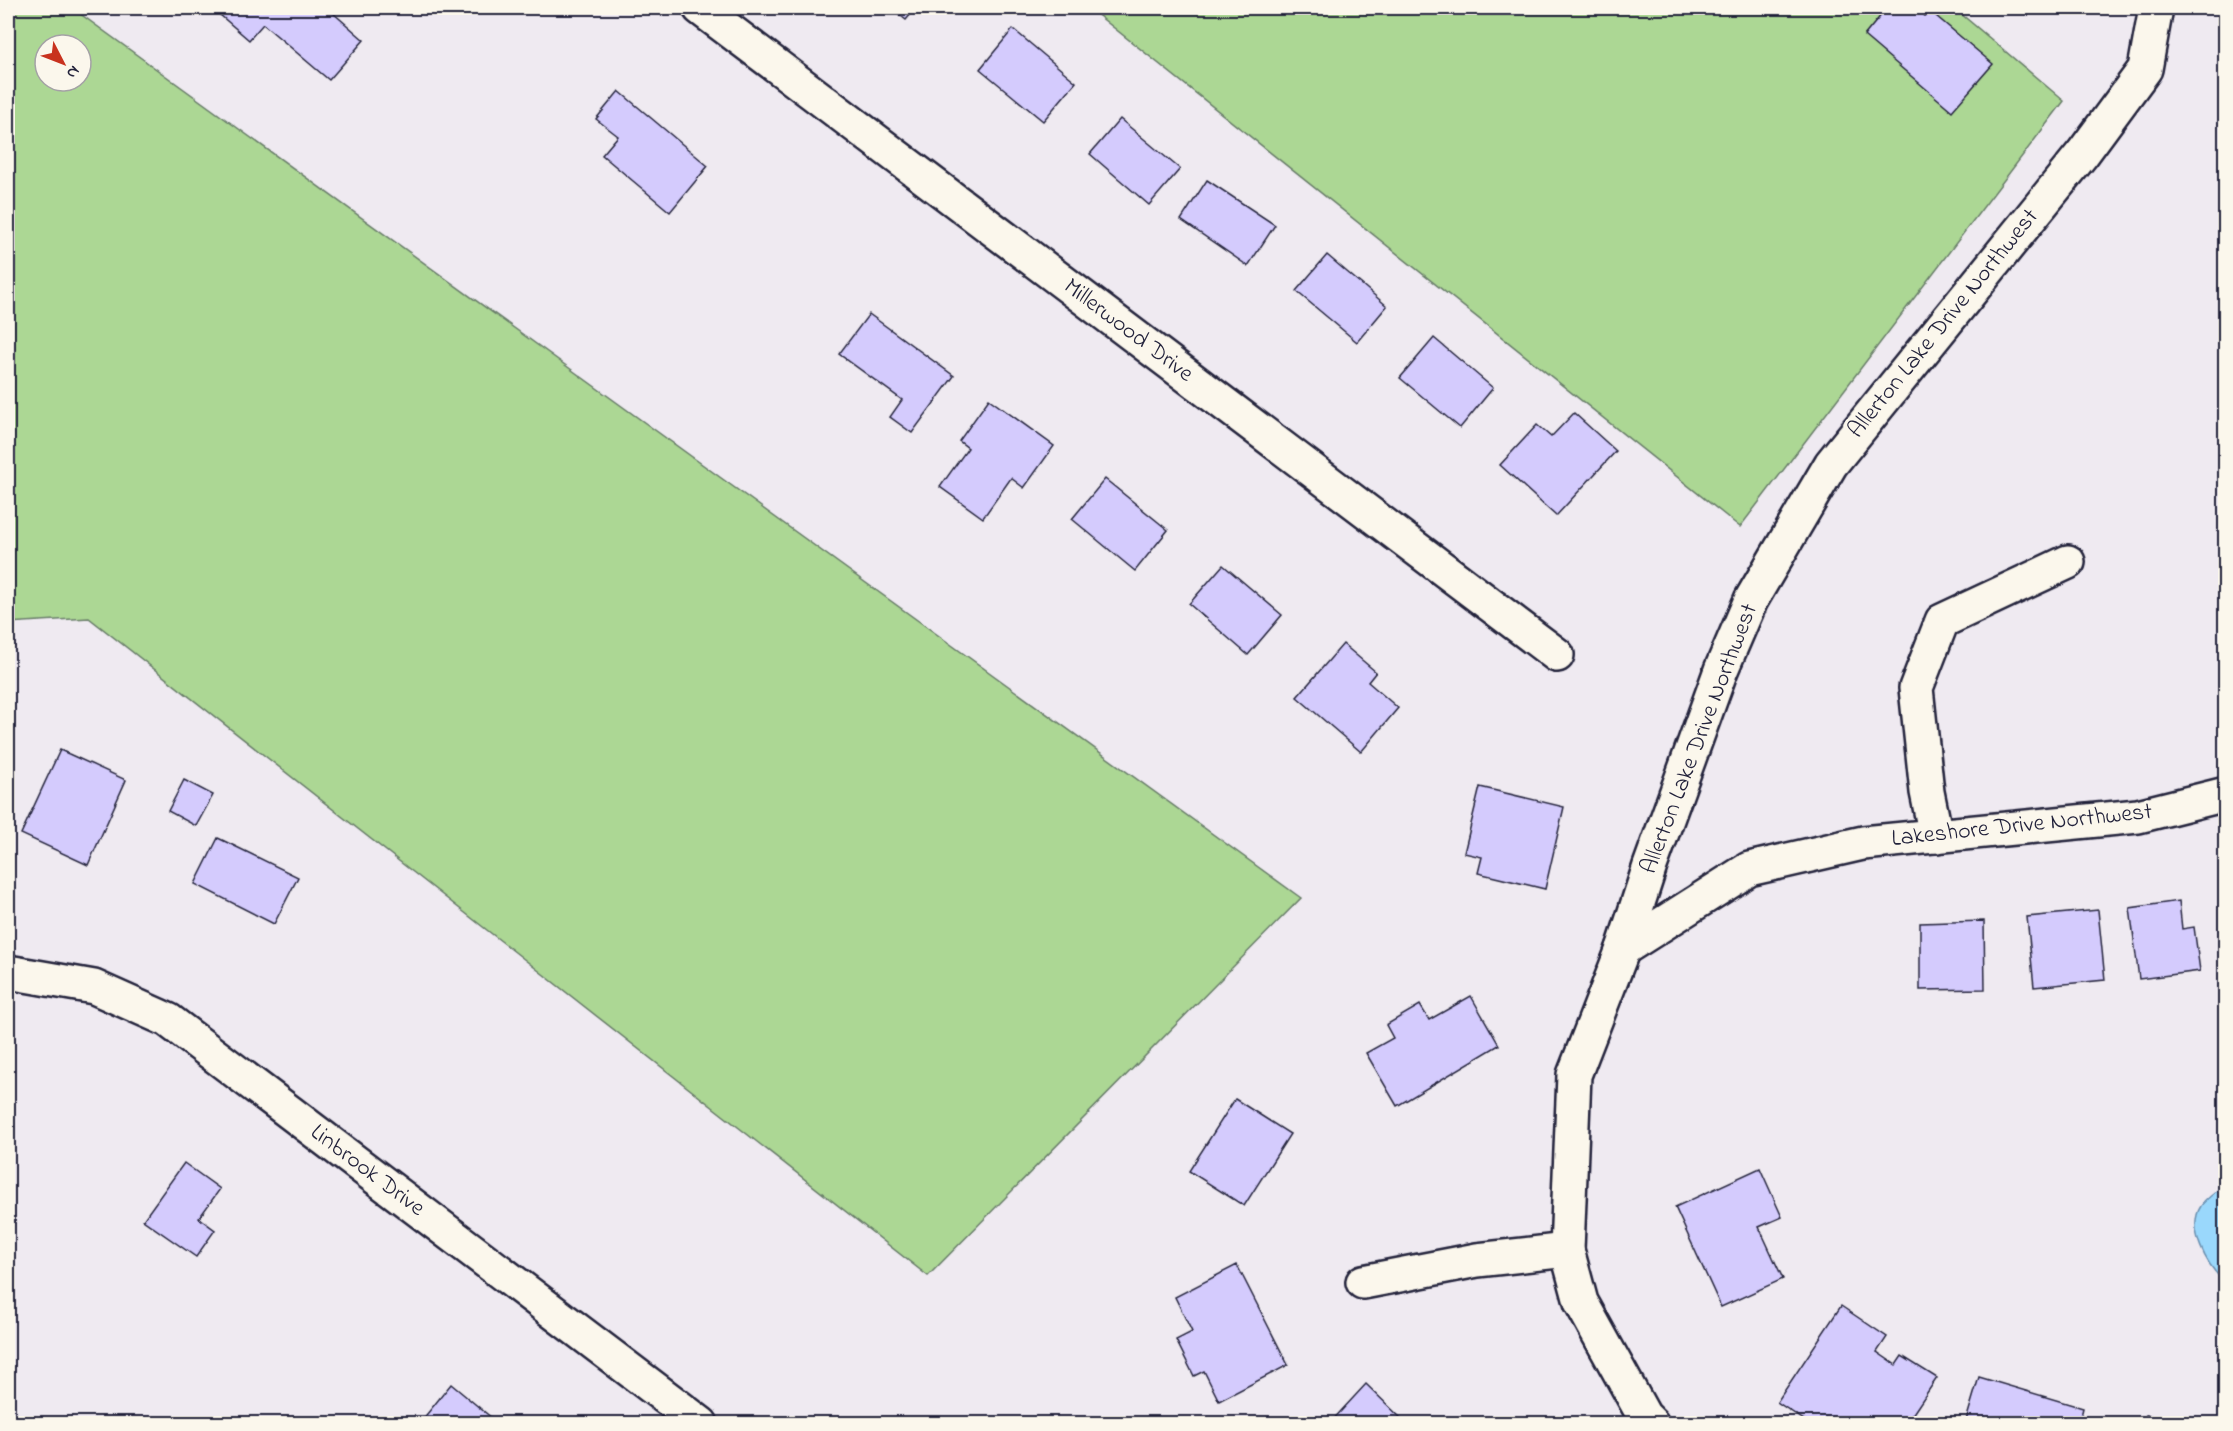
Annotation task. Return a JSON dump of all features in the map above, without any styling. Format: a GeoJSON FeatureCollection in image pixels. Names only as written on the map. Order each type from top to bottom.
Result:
{"type":"FeatureCollection","features":[{"type":"Feature","properties":{"kind":"street","name":"Millerwood Drive"},"geometry":{"type":"LineString","coordinates":[[700,8],[1557,655]]}},
{"type":"Feature","properties":{"kind":"street","name":"Allerton Lake Drive Northwest"},"geometry":{"type":"LineString","coordinates":[[1652,1424],[1644,1416],[1581,1302],[1567,1250],[1574,1075],[1623,949],[1650,866],[1721,670],[1750,600],[1831,464],[2083,153],[2145,69],[2156,8]]}},
{"type":"Feature","properties":{"kind":"street"},"geometry":{"type":"LineString","coordinates":[[1936,836],[1927,792],[1916,688],[1942,621],[2068,562]]}},
{"type":"Feature","properties":{"kind":"street","name":"Lakeshore Drive Northwest"},"geometry":{"type":"LineString","coordinates":[[1623,949],[1749,869],[1852,845],[2139,816],[2226,794]]}},
{"type":"Feature","properties":{"kind":"street","name":"Linbrook Drive"},"geometry":{"type":"LineString","coordinates":[[8,972],[94,987],[168,1020],[701,1424]]}},
{"type":"Feature","properties":{"kind":"street"},"geometry":{"type":"LineString","coordinates":[[1363,1282],[1477,1260],[1567,1250]]}},
{"type":"Feature","properties":{"kind":"green space"},"geometry":{"type":"Polygon","coordinates":[[[8,8],[72,8],[1301,898],[928,1276],[89,618],[8,623],[8,8]]]}},
{"type":"Feature","properties":{"kind":"green space"},"geometry":{"type":"Polygon","coordinates":[[[1089,8],[1954,8],[2064,101],[1740,527],[1089,8]]]}},
{"type":"Feature","properties":{"kind":"water"},"geometry":{"type":"Polygon","coordinates":[[[2225,1184],[2225,1282],[2206,1257],[2197,1236],[2196,1225],[2201,1206],[2225,1184]]]}},
{"type":"Feature","properties":{"kind":"building"},"geometry":{"type":"Polygon","coordinates":[[[212,8],[336,8],[332,12],[364,40],[329,80],[263,24],[249,40],[212,8]]]}},
{"type":"Feature","properties":{"kind":"building"},"geometry":{"type":"Polygon","coordinates":[[[891,8],[916,8],[906,20],[891,8]]]}},
{"type":"Feature","properties":{"kind":"building"},"geometry":{"type":"Polygon","coordinates":[[[1887,8],[1915,8],[1925,16],[1930,11],[1993,64],[1952,111],[1864,36],[1887,8]]]}},
{"type":"Feature","properties":{"kind":"building"},"geometry":{"type":"Polygon","coordinates":[[[1013,29],[1076,82],[1043,121],[980,69],[1013,29]]]}},
{"type":"Feature","properties":{"kind":"building"},"geometry":{"type":"Polygon","coordinates":[[[619,91],[708,166],[670,212],[602,155],[618,136],[596,119],[619,91]]]}},
{"type":"Feature","properties":{"kind":"building"},"geometry":{"type":"Polygon","coordinates":[[[1120,119],[1180,169],[1149,205],[1090,154],[1120,119]]]}},
{"type":"Feature","properties":{"kind":"building"},"geometry":{"type":"Polygon","coordinates":[[[1207,180],[1275,225],[1248,266],[1181,220],[1207,180]]]}},
{"type":"Feature","properties":{"kind":"building"},"geometry":{"type":"Polygon","coordinates":[[[1327,255],[1387,306],[1357,342],[1296,291],[1327,255]]]}},
{"type":"Feature","properties":{"kind":"building"},"geometry":{"type":"Polygon","coordinates":[[[869,314],[954,376],[912,433],[890,417],[902,400],[839,354],[869,314]]]}},
{"type":"Feature","properties":{"kind":"building"},"geometry":{"type":"Polygon","coordinates":[[[1434,338],[1493,388],[1460,428],[1400,378],[1434,338]]]}},
{"type":"Feature","properties":{"kind":"building"},"geometry":{"type":"Polygon","coordinates":[[[989,399],[1054,446],[1024,488],[1011,478],[983,518],[940,487],[968,448],[959,441],[989,399]]]}},
{"type":"Feature","properties":{"kind":"building"},"geometry":{"type":"Polygon","coordinates":[[[1574,413],[1616,451],[1556,516],[1500,465],[1537,425],[1551,437],[1574,413]]]}},
{"type":"Feature","properties":{"kind":"building"},"geometry":{"type":"Polygon","coordinates":[[[1105,479],[1168,530],[1135,571],[1072,519],[1105,479]]]}},
{"type":"Feature","properties":{"kind":"building"},"geometry":{"type":"Polygon","coordinates":[[[1223,565],[1282,615],[1248,655],[1189,604],[1223,565]]]}},
{"type":"Feature","properties":{"kind":"building"},"geometry":{"type":"Polygon","coordinates":[[[1343,644],[1376,672],[1368,682],[1398,708],[1361,752],[1297,697],[1343,644]]]}},
{"type":"Feature","properties":{"kind":"building"},"geometry":{"type":"Polygon","coordinates":[[[60,750],[126,780],[88,865],[21,834],[60,750]]]}},
{"type":"Feature","properties":{"kind":"building"},"geometry":{"type":"Polygon","coordinates":[[[184,780],[213,795],[196,826],[168,811],[184,780]]]}},
{"type":"Feature","properties":{"kind":"building"},"geometry":{"type":"Polygon","coordinates":[[[1480,787],[1564,807],[1545,889],[1478,873],[1482,857],[1464,853],[1480,787]]]}},
{"type":"Feature","properties":{"kind":"building"},"geometry":{"type":"Polygon","coordinates":[[[218,838],[298,877],[274,924],[195,884],[218,838]]]}},
{"type":"Feature","properties":{"kind":"building"},"geometry":{"type":"Polygon","coordinates":[[[2179,901],[2182,929],[2194,927],[2200,971],[2139,979],[2130,908],[2179,901]]]}},
{"type":"Feature","properties":{"kind":"building"},"geometry":{"type":"Polygon","coordinates":[[[2098,910],[2105,980],[2034,987],[2027,917],[2098,910]]]}},
{"type":"Feature","properties":{"kind":"building"},"geometry":{"type":"Polygon","coordinates":[[[1984,921],[1985,989],[1920,990],[1920,923],[1984,921]]]}},
{"type":"Feature","properties":{"kind":"building"},"geometry":{"type":"Polygon","coordinates":[[[1471,996],[1499,1045],[1397,1106],[1366,1053],[1393,1038],[1386,1025],[1420,1005],[1429,1020],[1471,996]]]}},
{"type":"Feature","properties":{"kind":"building"},"geometry":{"type":"Polygon","coordinates":[[[1235,1099],[1290,1134],[1244,1206],[1189,1171],[1235,1099]]]}},
{"type":"Feature","properties":{"kind":"building"},"geometry":{"type":"Polygon","coordinates":[[[184,1163],[220,1189],[199,1218],[215,1230],[196,1257],[143,1220],[184,1163]]]}},
{"type":"Feature","properties":{"kind":"building"},"geometry":{"type":"Polygon","coordinates":[[[1760,1168],[1782,1217],[1759,1227],[1783,1279],[1721,1307],[1675,1207],[1760,1168]]]}},
{"type":"Feature","properties":{"kind":"building"},"geometry":{"type":"Polygon","coordinates":[[[1237,1265],[1288,1365],[1219,1401],[1204,1371],[1194,1376],[1176,1340],[1192,1332],[1175,1297],[1237,1265]]]}},
{"type":"Feature","properties":{"kind":"building"},"geometry":{"type":"Polygon","coordinates":[[[1841,1306],[1887,1337],[1877,1352],[1896,1365],[1902,1356],[1937,1378],[1906,1424],[1835,1424],[1826,1418],[1822,1424],[1810,1424],[1777,1402],[1841,1306]]]}},
{"type":"Feature","properties":{"kind":"building"},"geometry":{"type":"Polygon","coordinates":[[[1979,1377],[2083,1408],[2079,1424],[1965,1424],[1979,1377]]]}},
{"type":"Feature","properties":{"kind":"building"},"geometry":{"type":"Polygon","coordinates":[[[451,1384],[499,1424],[419,1424],[451,1384]]]}},
{"type":"Feature","properties":{"kind":"building"},"geometry":{"type":"Polygon","coordinates":[[[1366,1384],[1407,1424],[1329,1424],[1366,1384]]]}},
{"type":"Feature","properties":{"kind":"building"},"geometry":{"type":"Polygon","coordinates":[[[2146,1415],[2203,1423],[2145,1424],[2146,1415]]]}}]}
